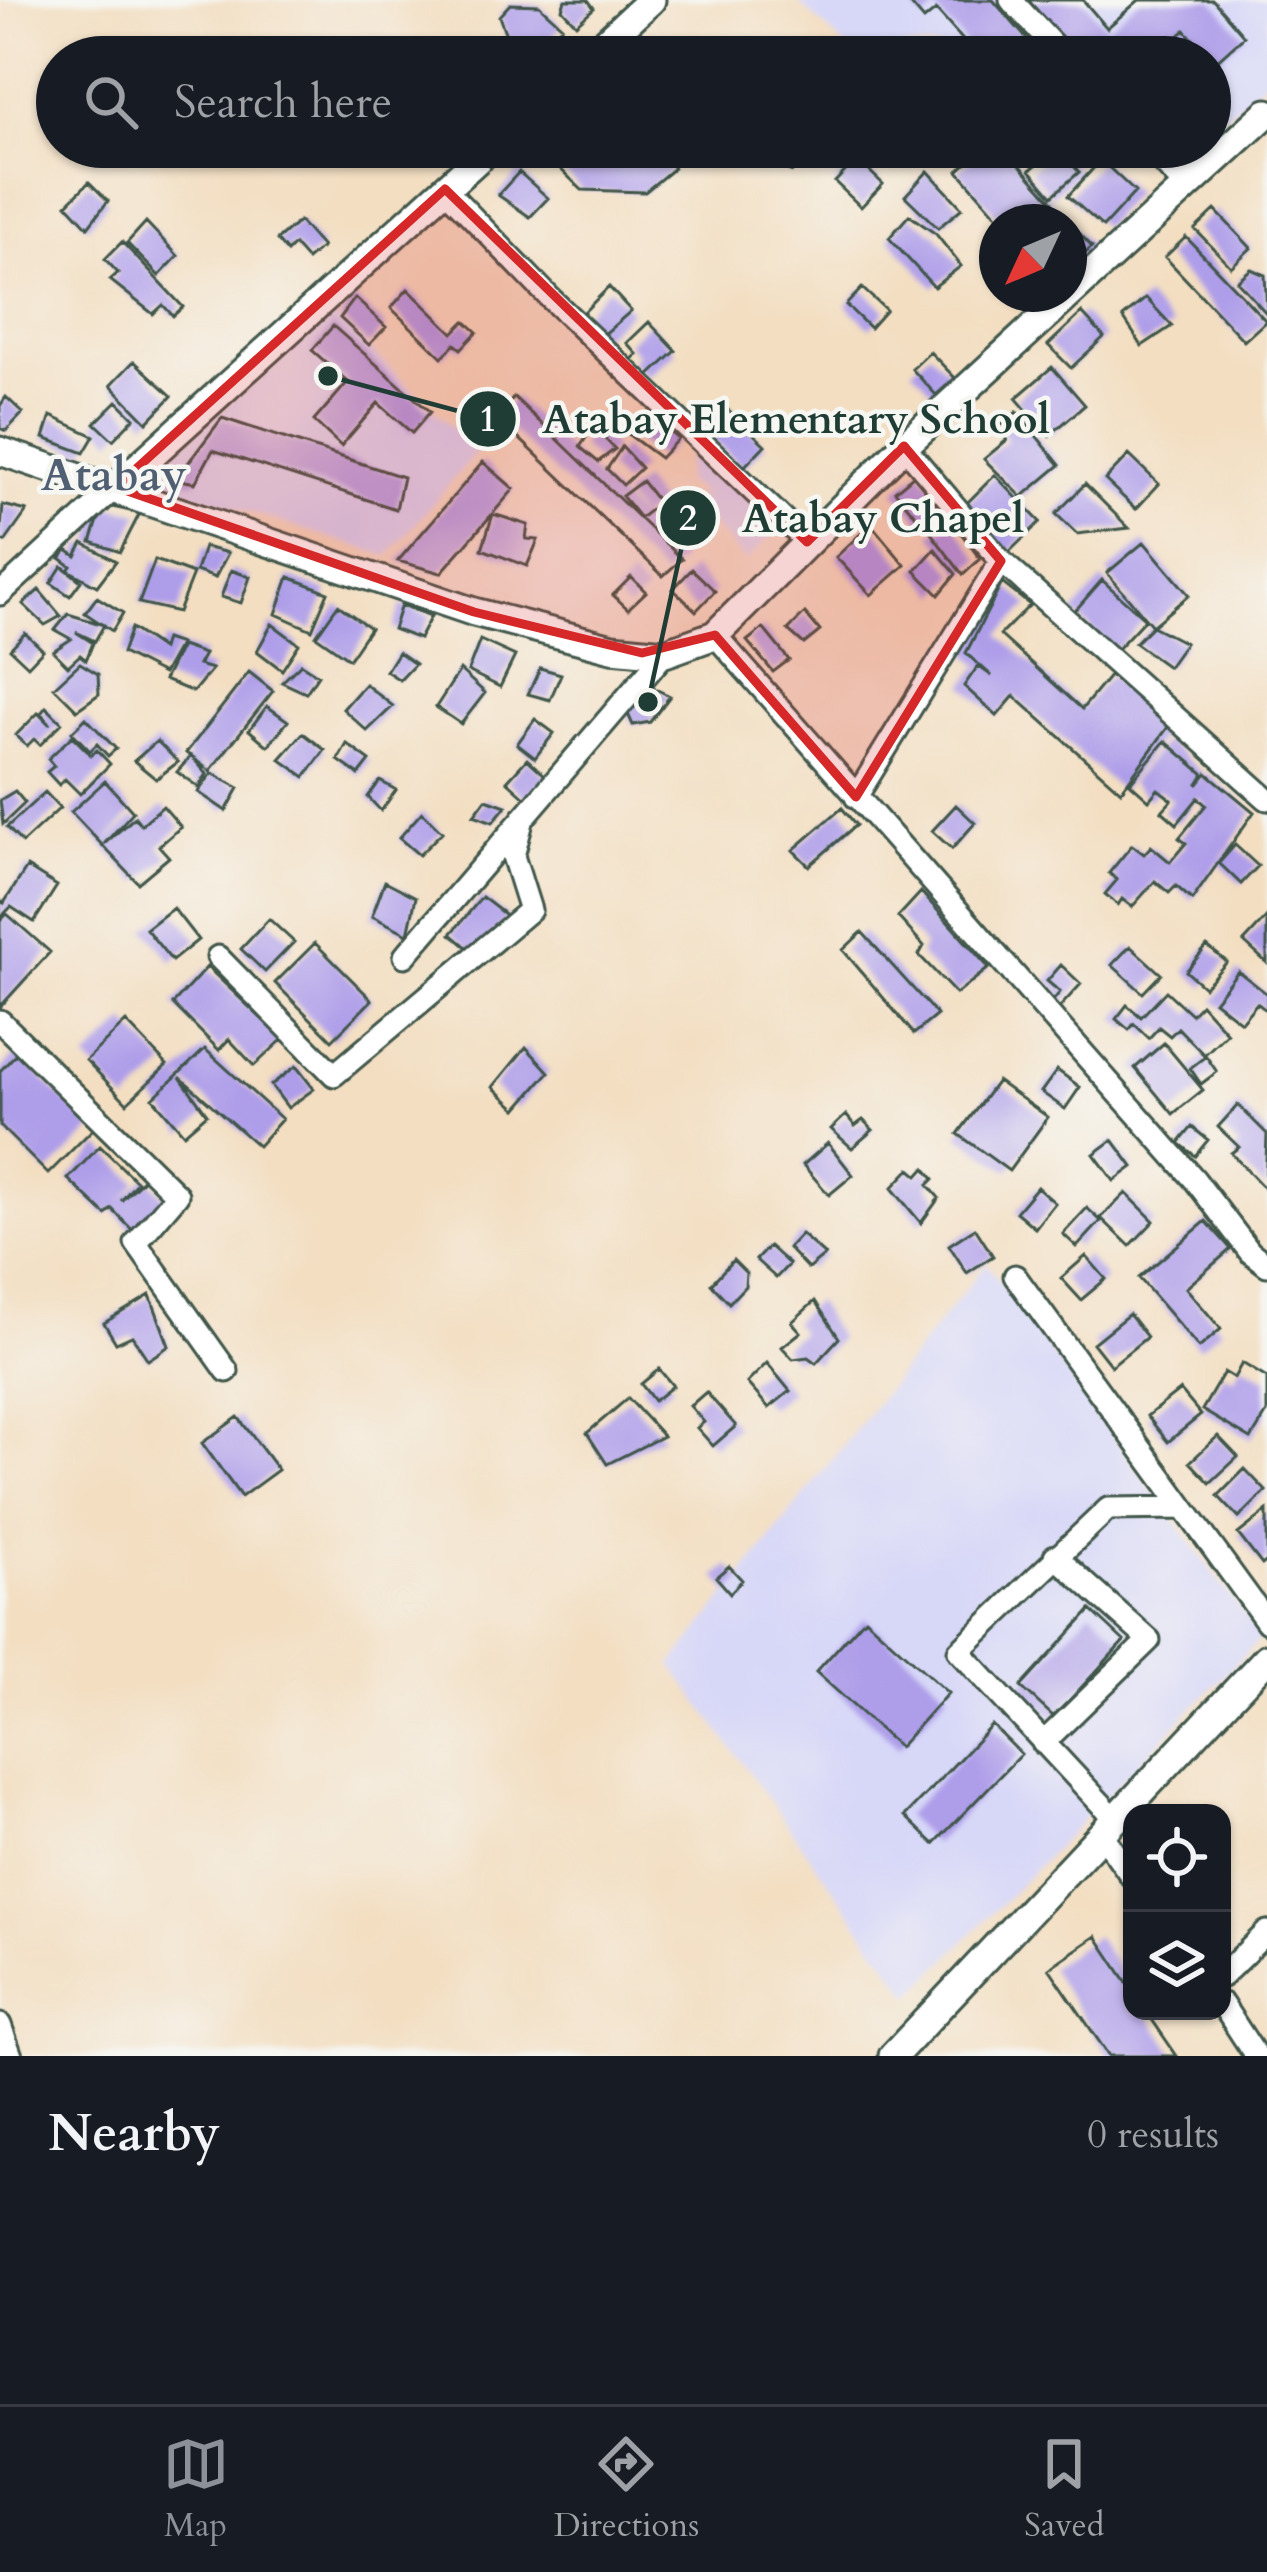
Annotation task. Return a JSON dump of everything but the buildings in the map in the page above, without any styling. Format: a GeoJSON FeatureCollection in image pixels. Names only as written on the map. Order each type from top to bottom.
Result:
{"type":"FeatureCollection","features":[{"type":"Feature","properties":{"kind":"main road"},"geometry":{"type":"LineString","coordinates":[[612,36],[651,0]]}},
{"type":"Feature","properties":{"kind":"main road"},"geometry":{"type":"LineString","coordinates":[[1231,146],[1267,112]]}},
{"type":"Feature","properties":{"kind":"main road"},"geometry":{"type":"LineString","coordinates":[[116,487],[468,168]]}},
{"type":"Feature","properties":{"kind":"main road"},"geometry":{"type":"LineString","coordinates":[[0,451],[474,612],[612,648],[665,653],[715,635],[904,446],[1207,168]]}},
{"type":"Feature","properties":{"kind":"main road"},"geometry":{"type":"LineString","coordinates":[[892,2056],[1267,1658]]}},
{"type":"Feature","properties":{"kind":"street"},"geometry":{"type":"LineString","coordinates":[[1011,0],[1044,36]]}},
{"type":"Feature","properties":{"kind":"street"},"geometry":{"type":"LineString","coordinates":[[1167,168],[1186,188]]}},
{"type":"Feature","properties":{"kind":"street"},"geometry":{"type":"LineString","coordinates":[[445,189],[575,323],[807,542]]}},
{"type":"Feature","properties":{"kind":"street"},"geometry":{"type":"LineString","coordinates":[[904,446],[1000,561],[1267,799]]}},
{"type":"Feature","properties":{"kind":"street"},"geometry":{"type":"LineString","coordinates":[[0,594],[116,487]]}},
{"type":"Feature","properties":{"kind":"street"},"geometry":{"type":"LineString","coordinates":[[856,796],[1000,561]]}},
{"type":"Feature","properties":{"kind":"street"},"geometry":{"type":"LineString","coordinates":[[715,635],[1195,1180],[1250,1252],[1267,1265]]}},
{"type":"Feature","properties":{"kind":"street"},"geometry":{"type":"LineString","coordinates":[[405,956],[665,653]]}},
{"type":"Feature","properties":{"kind":"street"},"geometry":{"type":"LineString","coordinates":[[218,956],[334,1075],[530,910],[513,856],[523,818]]}},
{"type":"Feature","properties":{"kind":"street"},"geometry":{"type":"LineString","coordinates":[[0,1021],[178,1195],[136,1244],[227,1371]]}},
{"type":"Feature","properties":{"kind":"street"},"geometry":{"type":"LineString","coordinates":[[1015,1276],[1267,1622]]}},
{"type":"Feature","properties":{"kind":"street"},"geometry":{"type":"LineString","coordinates":[[1123,1857],[1109,1827],[1043,1743],[959,1651],[1108,1509],[1184,1508]]}},
{"type":"Feature","properties":{"kind":"street"},"geometry":{"type":"LineString","coordinates":[[1043,1743],[1149,1640],[1054,1556]]}},
{"type":"Feature","properties":{"kind":"street"},"geometry":{"type":"LineString","coordinates":[[1231,1967],[1267,1932]]}},
{"type":"Feature","properties":{"kind":"street"},"geometry":{"type":"LineString","coordinates":[[1231,2018],[1256,2056]]}},
{"type":"Feature","properties":{"kind":"street"},"geometry":{"type":"LineString","coordinates":[[0,2025],[10,2056]]}},
{"type":"Feature","properties":{"kind":"highlighted area"},"geometry":{"type":"Polygon","coordinates":[[[445,189],[807,542],[904,446],[1001,561],[856,797],[715,635],[642,653],[474,612],[116,487],[445,189]]]}},
{"type":"Feature","properties":{"kind":"shaded area"},"geometry":{"type":"Polygon","coordinates":[[[796,0],[1267,0],[1267,79],[1231,111],[1231,36],[834,36],[796,0]]]}},
{"type":"Feature","properties":{"kind":"shaded area"},"geometry":{"type":"Polygon","coordinates":[[[331,313],[477,451],[388,556],[143,478],[331,313]]]}},
{"type":"Feature","properties":{"kind":"shaded area"},"geometry":{"type":"Polygon","coordinates":[[[699,444],[781,525],[746,561],[695,506],[710,486],[694,502],[700,491],[685,481],[688,457],[699,444]]]}},
{"type":"Feature","properties":{"kind":"shaded area"},"geometry":{"type":"Polygon","coordinates":[[[986,1263],[1261,1638],[911,1996],[672,1665],[986,1263]]]}},
{"type":"Feature","properties":{"kind":"place","name":"Atabay Elementary School"},"geometry":{"type":"Point","coordinates":[328,376]}},
{"type":"Feature","properties":{"kind":"place","name":"Atabay Chapel"},"geometry":{"type":"Point","coordinates":[648,702]}},
{"type":"Feature","properties":{"kind":"district","name":"Atabay"},"geometry":{"type":"Point","coordinates":[114,475]}}]}
